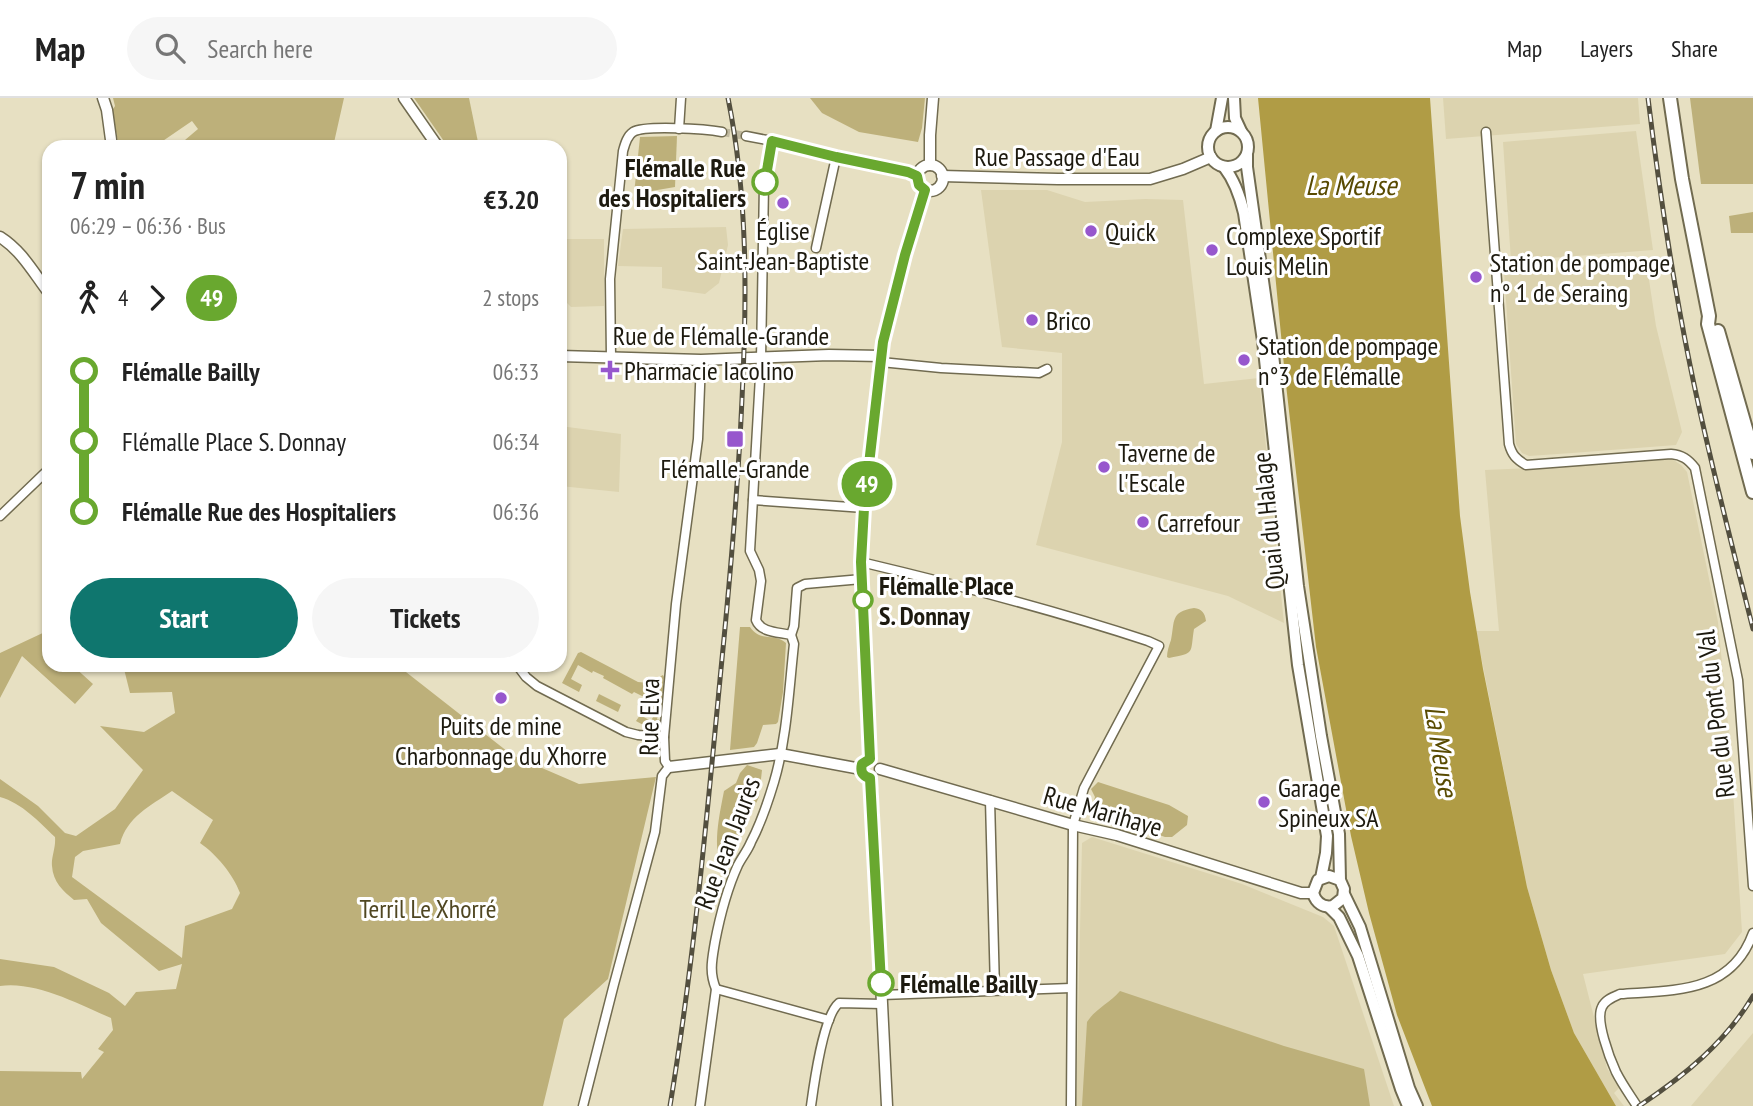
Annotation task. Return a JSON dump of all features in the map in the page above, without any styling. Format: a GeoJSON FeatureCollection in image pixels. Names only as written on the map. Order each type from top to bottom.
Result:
{"type":"FeatureCollection","features":[{"type":"Feature","properties":{"kind":"main road"},"geometry":{"type":"LineString","coordinates":[[1216,131],[1222,98]]}},
{"type":"Feature","properties":{"kind":"main road","name":"Quai du Halage"},"geometry":{"type":"LineString","coordinates":[[1234,98],[1235,118],[1248,142],[1247,167],[1272,345],[1298,586],[1339,834],[1340,880]]}},
{"type":"Feature","properties":{"kind":"main road"},"geometry":{"type":"LineString","coordinates":[[1670,98],[1684,190],[1709,316],[1709,330],[1753,492]]}},
{"type":"Feature","properties":{"kind":"main road"},"geometry":{"type":"LineString","coordinates":[[1211,157],[1208,146],[1216,131],[1228,127],[1241,131]]}},
{"type":"Feature","properties":{"kind":"main road"},"geometry":{"type":"LineString","coordinates":[[1224,167],[1239,164],[1247,155]]}},
{"type":"Feature","properties":{"kind":"main road","name":"Quai du Halage"},"geometry":{"type":"LineString","coordinates":[[1211,157],[1224,167],[1234,181],[1244,213],[1261,328],[1298,665],[1327,835],[1321,878]]}},
{"type":"Feature","properties":{"kind":"main road"},"geometry":{"type":"LineString","coordinates":[[1709,316],[1715,322],[1753,453]]}},
{"type":"Feature","properties":{"kind":"main road"},"geometry":{"type":"LineString","coordinates":[[1408,1106],[1358,956],[1339,917],[1329,907],[1317,901],[1313,893],[1315,884],[1321,878],[1329,876],[1340,880],[1360,927],[1409,1088],[1417,1106]]}},
{"type":"Feature","properties":{"kind":"main road"},"geometry":{"type":"LineString","coordinates":[[1329,907],[1340,901],[1344,894]]}},
{"type":"Feature","properties":{"kind":"street"},"geometry":{"type":"LineString","coordinates":[[103,98],[112,140]]}},
{"type":"Feature","properties":{"kind":"street"},"geometry":{"type":"LineString","coordinates":[[404,98],[433,140]]}},
{"type":"Feature","properties":{"kind":"street"},"geometry":{"type":"LineString","coordinates":[[679,130],[681,98]]}},
{"type":"Feature","properties":{"kind":"street"},"geometry":{"type":"LineString","coordinates":[[930,165],[933,98]]}},
{"type":"Feature","properties":{"kind":"street"},"geometry":{"type":"LineString","coordinates":[[611,357],[610,279],[625,142],[632,133],[644,129],[722,132]]}},
{"type":"Feature","properties":{"kind":"street","name":"Rue du Pont du Val"},"geometry":{"type":"LineString","coordinates":[[1486,132],[1511,454],[1526,465],[1671,454],[1689,460],[1695,468],[1738,680],[1753,886]]}},
{"type":"Feature","properties":{"kind":"street"},"geometry":{"type":"LineString","coordinates":[[746,136],[917,176]]}},
{"type":"Feature","properties":{"kind":"street"},"geometry":{"type":"LineString","coordinates":[[772,141],[764,184],[761,359],[750,551],[761,581],[756,620],[758,626],[791,635]]}},
{"type":"Feature","properties":{"kind":"street"},"geometry":{"type":"LineString","coordinates":[[816,248],[836,157]]}},
{"type":"Feature","properties":{"kind":"street","name":"Rue Passage d'Eau"},"geometry":{"type":"LineString","coordinates":[[942,176],[1150,179],[1211,157]]}},
{"type":"Feature","properties":{"kind":"street"},"geometry":{"type":"LineString","coordinates":[[930,165],[940,170],[942,180],[937,188],[925,190],[919,185],[917,176],[920,169],[930,165]]}},
{"type":"Feature","properties":{"kind":"street"},"geometry":{"type":"LineString","coordinates":[[870,759],[861,562],[864,508],[881,359],[905,255],[925,190]]}},
{"type":"Feature","properties":{"kind":"street"},"geometry":{"type":"LineString","coordinates":[[0,237],[25,258],[42,283]]}},
{"type":"Feature","properties":{"kind":"street","name":"Rue de Flémalle-Grande"},"geometry":{"type":"LineString","coordinates":[[567,356],[701,360],[828,355],[881,359]]}},
{"type":"Feature","properties":{"kind":"street"},"geometry":{"type":"LineString","coordinates":[[881,359],[941,368],[1039,373],[1047,369]]}},
{"type":"Feature","properties":{"kind":"street","name":"Rue Elva"},"geometry":{"type":"LineString","coordinates":[[583,1106],[655,832],[662,776],[669,767],[665,761],[664,737],[680,570],[696,454],[701,360]]}},
{"type":"Feature","properties":{"kind":"street"},"geometry":{"type":"LineString","coordinates":[[0,516],[42,476]]}},
{"type":"Feature","properties":{"kind":"street"},"geometry":{"type":"LineString","coordinates":[[754,500],[864,508]]}},
{"type":"Feature","properties":{"kind":"street"},"geometry":{"type":"LineString","coordinates":[[861,562],[1046,609],[1148,640],[1159,646],[1084,788],[1073,825],[1071,1106]]}},
{"type":"Feature","properties":{"kind":"street","name":"Rue Jean Jaurès"},"geometry":{"type":"LineString","coordinates":[[700,1106],[716,989],[710,967],[726,898],[738,865],[764,813],[775,780],[783,739],[794,644],[791,635],[797,589],[805,584],[862,579]]}},
{"type":"Feature","properties":{"kind":"street"},"geometry":{"type":"LineString","coordinates":[[522,672],[537,686],[619,729],[638,735],[664,737]]}},
{"type":"Feature","properties":{"kind":"street"},"geometry":{"type":"LineString","coordinates":[[669,767],[780,754],[861,769]]}},
{"type":"Feature","properties":{"kind":"street"},"geometry":{"type":"LineString","coordinates":[[870,759],[879,764],[880,769],[875,777],[870,778],[862,774],[861,769],[862,764],[870,759]]}},
{"type":"Feature","properties":{"kind":"street","name":"Rue Marihaye"},"geometry":{"type":"LineString","coordinates":[[880,769],[1073,825],[1117,835],[1301,893],[1313,893]]}},
{"type":"Feature","properties":{"kind":"street"},"geometry":{"type":"LineString","coordinates":[[870,778],[887,1106]]}},
{"type":"Feature","properties":{"kind":"street"},"geometry":{"type":"LineString","coordinates":[[990,800],[995,990]]}},
{"type":"Feature","properties":{"kind":"street"},"geometry":{"type":"LineString","coordinates":[[1637,1106],[1616,1073],[1600,1020],[1602,1007],[1620,994],[1692,988],[1715,979],[1726,972],[1744,953],[1753,933]]}},
{"type":"Feature","properties":{"kind":"street"},"geometry":{"type":"LineString","coordinates":[[811,1106],[829,1020],[834,1007],[839,1003],[995,990],[1071,988]]}},
{"type":"Feature","properties":{"kind":"street"},"geometry":{"type":"LineString","coordinates":[[716,989],[829,1020]]}},
{"type":"Feature","properties":{"kind":"shaded area"},"geometry":{"type":"Polygon","coordinates":[[[1443,98],[1638,98],[1640,124],[1446,139],[1443,98]]]}},
{"type":"Feature","properties":{"kind":"shaded area"},"geometry":{"type":"Polygon","coordinates":[[[1636,131],[1653,250],[1511,261],[1503,142],[1636,131]]]}},
{"type":"Feature","properties":{"kind":"shaded area"},"geometry":{"type":"Polygon","coordinates":[[[981,190],[1047,190],[1085,202],[1183,200],[1204,384],[1259,378],[1284,623],[1228,596],[1036,545],[1062,442],[1062,353],[1002,347],[981,190]]]}},
{"type":"Feature","properties":{"kind":"shaded area"},"geometry":{"type":"Polygon","coordinates":[[[726,227],[728,245],[719,283],[705,294],[662,288],[662,267],[618,266],[623,229],[726,227]]]}},
{"type":"Feature","properties":{"kind":"shaded area"},"geometry":{"type":"Polygon","coordinates":[[[567,239],[604,239],[604,306],[571,307],[567,303],[567,239]]]}},
{"type":"Feature","properties":{"kind":"shaded area"},"geometry":{"type":"Polygon","coordinates":[[[1646,260],[1656,326],[1682,432],[1676,445],[1529,456],[1522,453],[1516,444],[1504,272],[1646,260]]]}},
{"type":"Feature","properties":{"kind":"shaded area"},"geometry":{"type":"Polygon","coordinates":[[[567,427],[621,434],[619,492],[567,487],[567,427]]]}},
{"type":"Feature","properties":{"kind":"shaded area"},"geometry":{"type":"Polygon","coordinates":[[[1672,459],[1687,472],[1718,622],[1730,745],[1742,932],[1725,954],[1583,974],[1607,1068],[1619,1088],[1614,1093],[1624,1106],[1616,1106],[1574,1033],[1551,970],[1527,887],[1476,631],[1499,631],[1485,470],[1672,459]]]}},
{"type":"Feature","properties":{"kind":"shaded area"},"geometry":{"type":"Polygon","coordinates":[[[1092,837],[1242,884],[1323,917],[1334,926],[1394,1106],[1076,1106],[1082,843],[1092,837]]]}},
{"type":"Feature","properties":{"kind":"shaded area"},"geometry":{"type":"Polygon","coordinates":[[[1753,1033],[1753,1106],[1691,1106],[1753,1033]]]}},
{"type":"Feature","properties":{"kind":"green space"},"geometry":{"type":"Polygon","coordinates":[[[113,98],[344,98],[335,140],[185,140],[198,129],[192,121],[164,140],[118,140],[112,111],[115,106],[113,98]]]}},
{"type":"Feature","properties":{"kind":"green space"},"geometry":{"type":"Polygon","coordinates":[[[414,98],[469,98],[478,140],[443,140],[414,98]]]}},
{"type":"Feature","properties":{"kind":"green space"},"geometry":{"type":"Polygon","coordinates":[[[810,98],[925,98],[918,142],[859,132],[822,113],[810,98]]]}},
{"type":"Feature","properties":{"kind":"green space"},"geometry":{"type":"Polygon","coordinates":[[[1690,98],[1753,98],[1753,184],[1701,184],[1690,98]]]}},
{"type":"Feature","properties":{"kind":"green space"},"geometry":{"type":"Polygon","coordinates":[[[677,136],[675,187],[634,194],[640,137],[677,136]]]}},
{"type":"Feature","properties":{"kind":"green space"},"geometry":{"type":"Polygon","coordinates":[[[1753,212],[1753,233],[1731,233],[1729,216],[1753,212]]]}},
{"type":"Feature","properties":{"kind":"green space"},"geometry":{"type":"Polygon","coordinates":[[[1194,608],[1203,612],[1206,621],[1194,629],[1190,651],[1184,655],[1167,657],[1175,618],[1181,612],[1194,608]]]}},
{"type":"Feature","properties":{"kind":"green space"},"geometry":{"type":"Polygon","coordinates":[[[740,627],[750,627],[759,635],[777,638],[786,643],[783,692],[778,722],[763,725],[754,747],[730,750],[740,627]]]}},
{"type":"Feature","properties":{"kind":"green space"},"geometry":{"type":"Polygon","coordinates":[[[42,633],[42,672],[80,672],[93,684],[75,704],[22,656],[0,698],[0,653],[42,633]]]}},
{"type":"Feature","properties":{"kind":"green space"},"geometry":{"type":"Polygon","coordinates":[[[581,652],[638,682],[648,683],[663,675],[661,711],[644,697],[634,692],[632,694],[603,678],[604,676],[578,665],[571,679],[582,685],[579,692],[562,683],[581,652]]]}},
{"type":"Feature","properties":{"kind":"green space","name":"Terril Le Xhorré"},"geometry":{"type":"Polygon","coordinates":[[[125,672],[406,672],[512,755],[579,784],[656,777],[608,979],[564,1019],[543,1106],[0,1106],[0,1071],[81,1072],[82,1079],[104,1052],[98,1049],[113,1030],[111,1018],[71,1000],[28,987],[0,986],[0,959],[54,967],[109,993],[125,1006],[136,992],[176,989],[182,964],[159,971],[101,923],[87,899],[74,900],[59,886],[52,863],[55,837],[23,808],[0,797],[0,779],[38,806],[65,833],[76,836],[115,809],[143,770],[100,726],[144,732],[175,713],[172,692],[130,693],[125,672]],[[172,791],[134,819],[120,844],[83,851],[75,857],[72,877],[182,958],[185,926],[232,909],[240,893],[223,865],[200,843],[213,820],[172,791]]]}},
{"type":"Feature","properties":{"kind":"green space"},"geometry":{"type":"Polygon","coordinates":[[[599,694],[621,705],[618,712],[596,701],[599,694]]]}},
{"type":"Feature","properties":{"kind":"green space"},"geometry":{"type":"Polygon","coordinates":[[[640,715],[651,721],[654,715],[658,716],[660,724],[655,728],[647,727],[636,721],[640,715]]]}},
{"type":"Feature","properties":{"kind":"green space"},"geometry":{"type":"Polygon","coordinates":[[[747,765],[762,770],[759,797],[727,863],[720,862],[717,836],[724,791],[736,783],[747,765]]]}},
{"type":"Feature","properties":{"kind":"green space"},"geometry":{"type":"Polygon","coordinates":[[[1098,782],[1169,805],[1188,816],[1187,825],[1172,837],[1165,837],[1101,815],[1093,803],[1095,797],[1091,789],[1098,782]]]}},
{"type":"Feature","properties":{"kind":"green space"},"geometry":{"type":"Polygon","coordinates":[[[1120,991],[1284,1046],[1364,1069],[1370,1106],[1082,1106],[1087,1022],[1120,991]]]}},
{"type":"Feature","properties":{"kind":"water","name":"La Meuse"},"geometry":{"type":"Polygon","coordinates":[[[1258,98],[1430,98],[1460,516],[1483,669],[1527,887],[1551,970],[1574,1033],[1616,1106],[1432,1106],[1397,1015],[1351,836],[1316,647],[1285,376],[1258,98]]]}},
{"type":"Feature","properties":{"kind":"tunnel"},"geometry":{"type":"LineString","coordinates":[[722,132],[746,136]]}},
{"type":"Feature","properties":{"kind":"railway"},"geometry":{"type":"LineString","coordinates":[[670,1106],[705,833],[731,568],[740,433],[745,323],[743,210],[728,98]]}},
{"type":"Feature","properties":{"kind":"railway"},"geometry":{"type":"LineString","coordinates":[[1648,98],[1666,232],[1690,365],[1753,629]]}},
{"type":"Feature","properties":{"kind":"railway"},"geometry":{"type":"LineString","coordinates":[[1639,1106],[1672,1083],[1716,1044],[1753,996]]}},
{"type":"Feature","properties":{"kind":"bus line","name":"49"},"geometry":{"type":"LineString","coordinates":[[765,182],[772,141],[908,172],[917,176],[919,185],[925,190],[883,342],[864,508],[861,562],[870,759],[865,760],[861,769],[862,774],[870,778],[881,983]]}},
{"type":"Feature","properties":{"kind":"place","name":"Flémalle Rue des Hospitaliers"},"geometry":{"type":"Point","coordinates":[765,182]}},
{"type":"Feature","properties":{"kind":"place","name":"Église Saint-Jean-Baptiste"},"geometry":{"type":"Point","coordinates":[783,203]}},
{"type":"Feature","properties":{"kind":"place","name":"Quick"},"geometry":{"type":"Point","coordinates":[1091,231]}},
{"type":"Feature","properties":{"kind":"place","name":"Complexe Sportif Louis Melin"},"geometry":{"type":"Point","coordinates":[1212,250]}},
{"type":"Feature","properties":{"kind":"place","name":"Station de pompage n° 1 de Seraing"},"geometry":{"type":"Point","coordinates":[1476,277]}},
{"type":"Feature","properties":{"kind":"place","name":"Brico"},"geometry":{"type":"Point","coordinates":[1032,320]}},
{"type":"Feature","properties":{"kind":"place","name":"Station de pompage n°3 de Flémalle"},"geometry":{"type":"Point","coordinates":[1244,360]}},
{"type":"Feature","properties":{"kind":"place","name":"Pharmacie Iacolino"},"geometry":{"type":"Point","coordinates":[610,370]}},
{"type":"Feature","properties":{"kind":"place","name":"Flémalle-Grande"},"geometry":{"type":"Point","coordinates":[735,439]}},
{"type":"Feature","properties":{"kind":"place","name":"Taverne de l'Escale"},"geometry":{"type":"Point","coordinates":[1104,467]}},
{"type":"Feature","properties":{"kind":"place","name":"Carrefour"},"geometry":{"type":"Point","coordinates":[1143,522]}},
{"type":"Feature","properties":{"kind":"place","name":"Flémalle Place S. Donnay"},"geometry":{"type":"Point","coordinates":[863,600]}},
{"type":"Feature","properties":{"kind":"place","name":"Puits de mine Charbonnage du Xhorre"},"geometry":{"type":"Point","coordinates":[501,698]}},
{"type":"Feature","properties":{"kind":"place","name":"Garage Spineux SA"},"geometry":{"type":"Point","coordinates":[1264,802]}},
{"type":"Feature","properties":{"kind":"place","name":"Flémalle Bailly"},"geometry":{"type":"Point","coordinates":[881,983]}}]}
